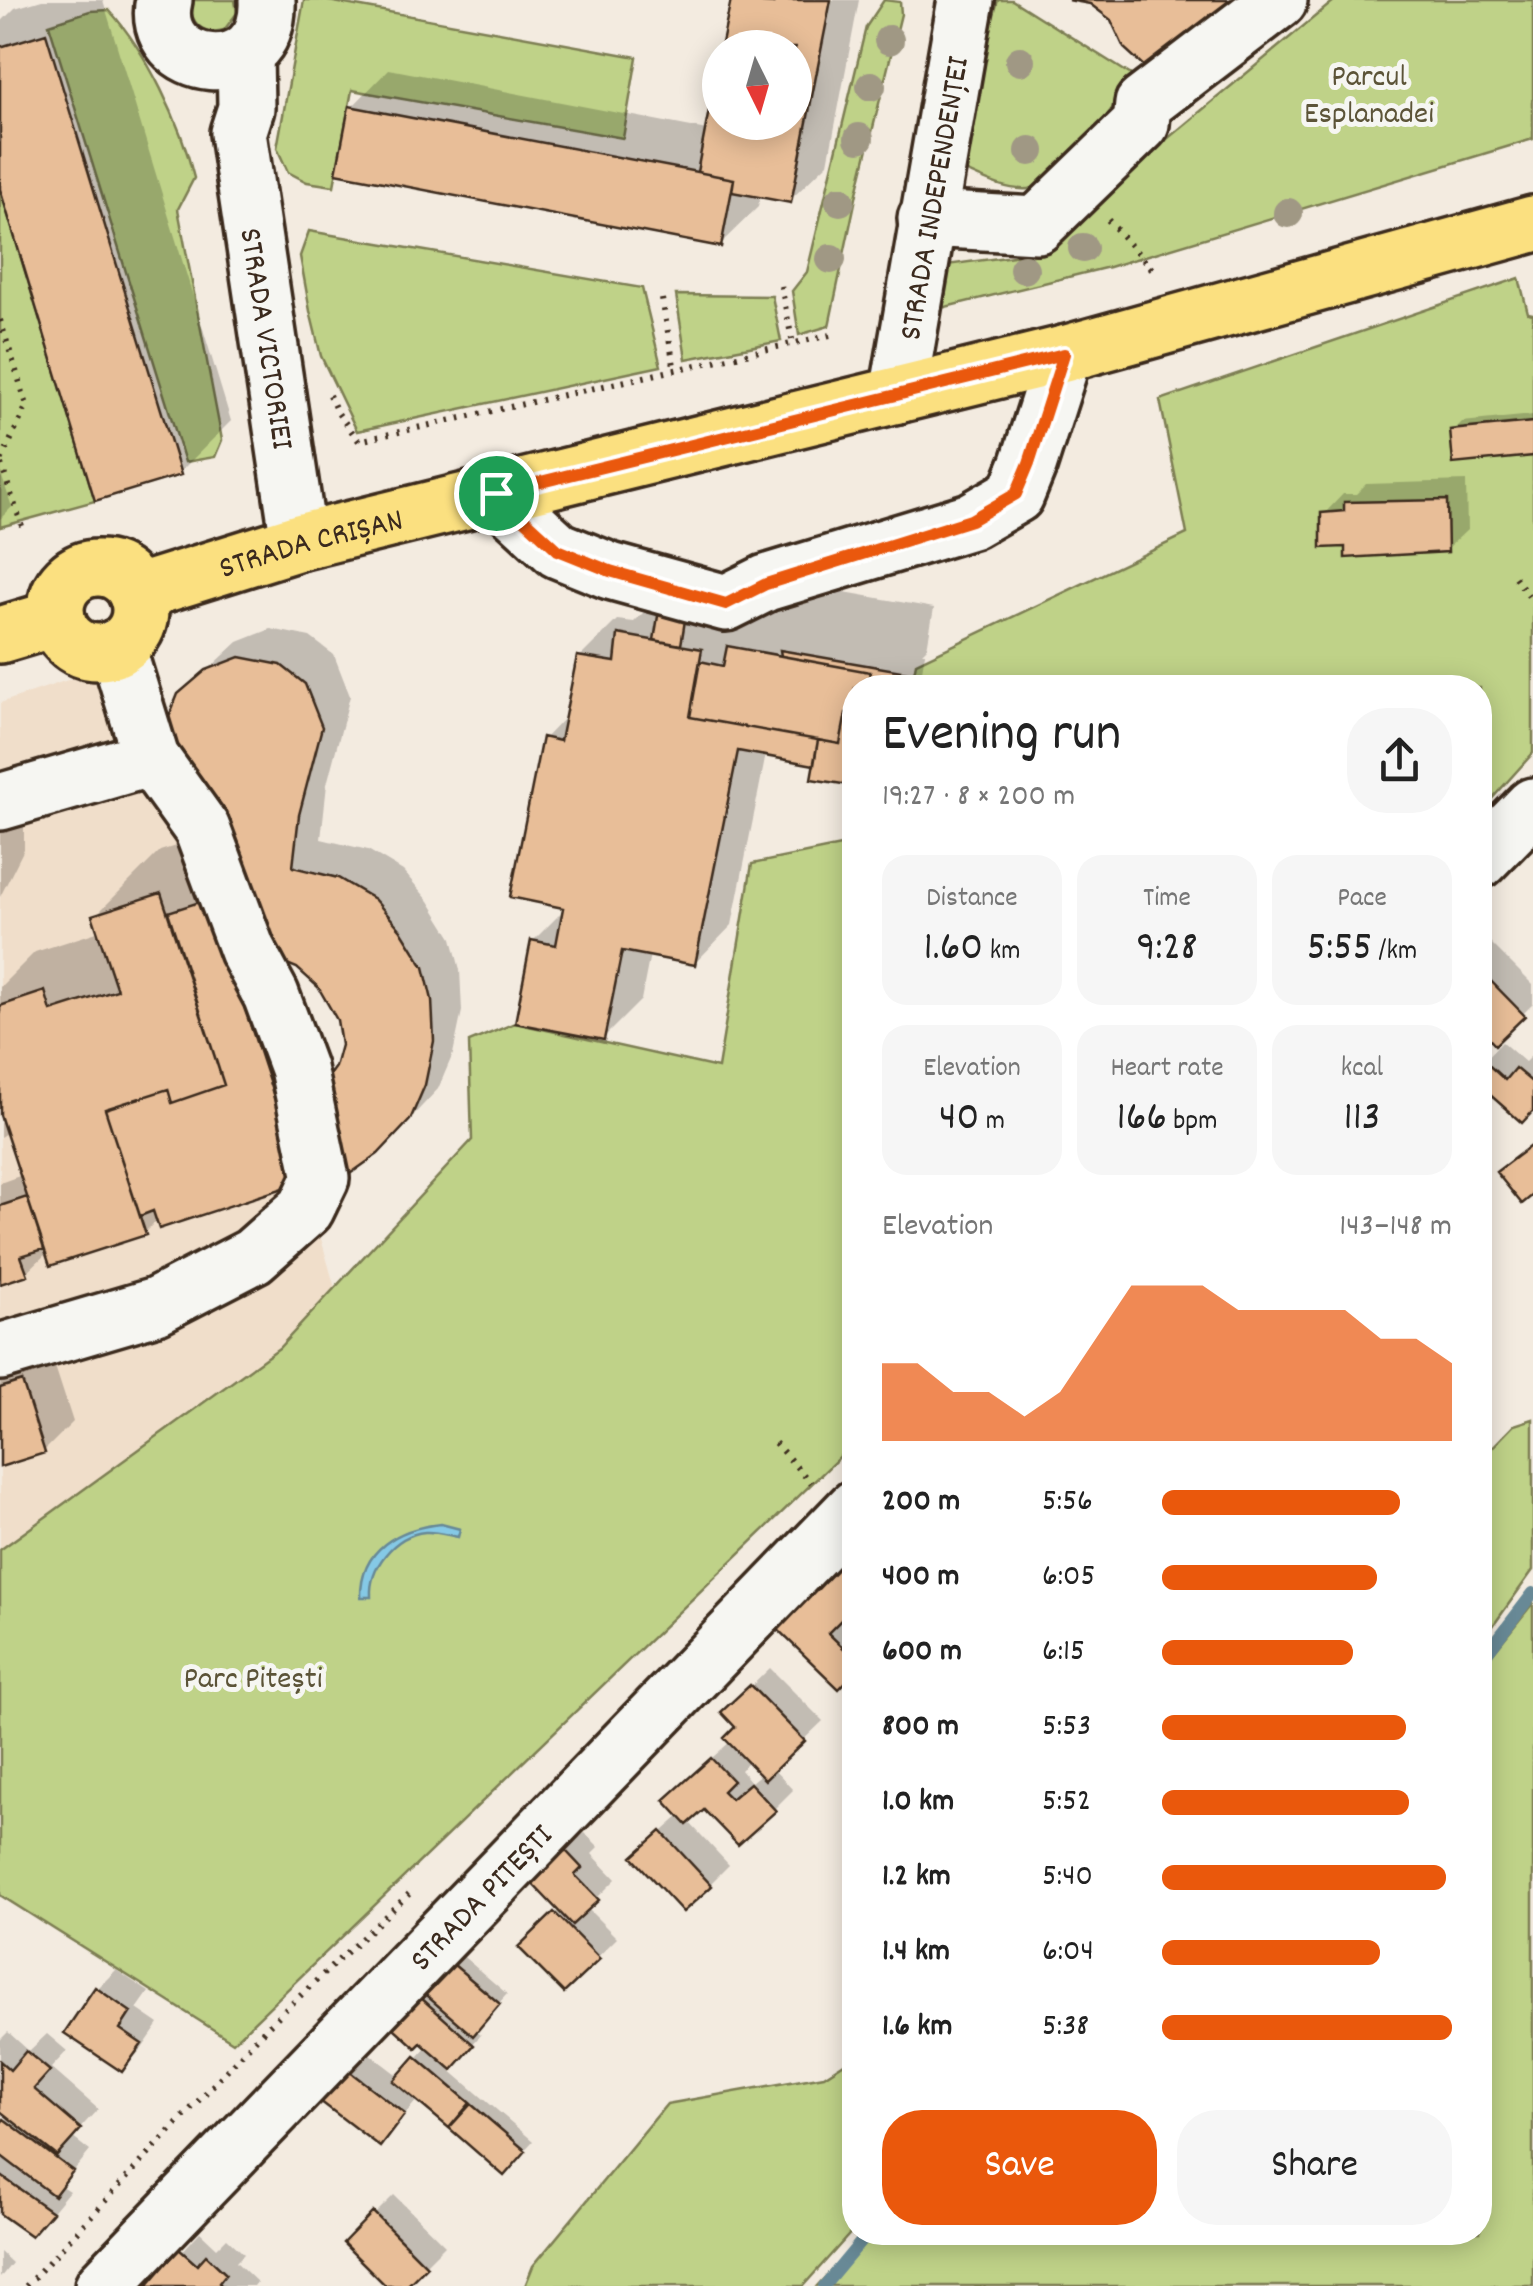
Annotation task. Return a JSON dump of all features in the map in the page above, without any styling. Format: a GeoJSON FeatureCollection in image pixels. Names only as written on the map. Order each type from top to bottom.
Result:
{"type":"FeatureCollection","features":[{"type":"Feature","properties":{"kind":"main road","name":"STRADA CRIȘAN"},"geometry":{"type":"LineString","coordinates":[[136,593],[299,542],[1064,354],[1533,224]]}},
{"type":"Feature","properties":{"kind":"main road"},"geometry":{"type":"LineString","coordinates":[[91,569],[118,574],[136,593],[139,618],[135,630],[118,648],[92,652],[80,648],[61,631],[56,605],[68,581],[91,569]]}},
{"type":"Feature","properties":{"kind":"main road"},"geometry":{"type":"LineString","coordinates":[[0,634],[56,618]]}},
{"type":"Feature","properties":{"kind":"street","name":"STRADA VICTORIEI"},"geometry":{"type":"LineString","coordinates":[[164,0],[165,30],[178,48],[220,57],[218,111],[238,132],[299,542]]}},
{"type":"Feature","properties":{"kind":"street"},"geometry":{"type":"LineString","coordinates":[[220,57],[260,39],[268,19],[267,0]]}},
{"type":"Feature","properties":{"kind":"street","name":"STRADA INDEPENDENȚEI"},"geometry":{"type":"LineString","coordinates":[[898,395],[966,0]]}},
{"type":"Feature","properties":{"kind":"street"},"geometry":{"type":"LineString","coordinates":[[926,219],[1037,226],[1141,124],[1143,104],[1279,0]]}},
{"type":"Feature","properties":{"kind":"street"},"geometry":{"type":"LineString","coordinates":[[496,493],[558,550],[610,571],[726,604],[766,584],[971,520],[1016,494],[1064,354]]}},
{"type":"Feature","properties":{"kind":"street"},"geometry":{"type":"LineString","coordinates":[[0,1352],[156,1306],[252,1256],[306,1209],[322,1178],[298,1068],[271,995],[247,950],[202,829],[151,758],[118,648]]}},
{"type":"Feature","properties":{"kind":"street"},"geometry":{"type":"LineString","coordinates":[[0,802],[151,758]]}},
{"type":"Feature","properties":{"kind":"street"},"geometry":{"type":"LineString","coordinates":[[1492,848],[1533,806]]}},
{"type":"Feature","properties":{"kind":"street","name":"STRADA PITEȘTI"},"geometry":{"type":"LineString","coordinates":[[104,2286],[834,1496]]}},
{"type":"Feature","properties":{"kind":"path"},"geometry":{"type":"LineString","coordinates":[[1077,186],[1153,270]]}},
{"type":"Feature","properties":{"kind":"path"},"geometry":{"type":"LineString","coordinates":[[782,286],[793,344]]}},
{"type":"Feature","properties":{"kind":"path"},"geometry":{"type":"LineString","coordinates":[[662,299],[675,371]]}},
{"type":"Feature","properties":{"kind":"path"},"geometry":{"type":"LineString","coordinates":[[0,320],[27,404],[0,464],[24,532]]}},
{"type":"Feature","properties":{"kind":"path"},"geometry":{"type":"LineString","coordinates":[[337,412],[360,441],[835,334]]}},
{"type":"Feature","properties":{"kind":"path"},"geometry":{"type":"LineString","coordinates":[[1515,577],[1533,602]]}},
{"type":"Feature","properties":{"kind":"path"},"geometry":{"type":"LineString","coordinates":[[774,1443],[834,1496]]}},
{"type":"Feature","properties":{"kind":"shaded area"},"geometry":{"type":"Polygon","coordinates":[[[106,667],[164,781],[316,1221],[335,1288],[279,1348],[0,1550],[0,703],[106,667]]]}},
{"type":"Feature","properties":{"kind":"green space"},"geometry":{"type":"Polygon","coordinates":[[[192,0],[235,0],[237,13],[224,30],[209,31],[195,21],[192,0]]]}},
{"type":"Feature","properties":{"kind":"green space"},"geometry":{"type":"Polygon","coordinates":[[[304,0],[323,0],[637,57],[623,138],[352,90],[334,186],[307,182],[288,172],[277,148],[304,0]]]}},
{"type":"Feature","properties":{"kind":"green space"},"geometry":{"type":"Polygon","coordinates":[[[884,0],[900,2],[901,14],[829,326],[799,335],[792,291],[807,272],[866,27],[884,0]]]}},
{"type":"Feature","properties":{"kind":"green space"},"geometry":{"type":"Polygon","coordinates":[[[998,0],[1012,0],[1136,78],[1069,160],[1040,185],[1028,189],[999,185],[954,166],[998,0]]]}},
{"type":"Feature","properties":{"kind":"green space","name":"Parcul Esplanadei"},"geometry":{"type":"Polygon","coordinates":[[[1335,0],[1533,0],[1533,139],[1109,267],[929,311],[939,266],[1028,254],[1335,0]]]}},
{"type":"Feature","properties":{"kind":"green space"},"geometry":{"type":"Polygon","coordinates":[[[109,10],[161,89],[181,134],[194,178],[178,209],[222,440],[215,457],[185,462],[49,24],[90,11],[109,10]]]}},
{"type":"Feature","properties":{"kind":"green space"},"geometry":{"type":"Polygon","coordinates":[[[0,189],[95,501],[0,527],[0,189]]]}},
{"type":"Feature","properties":{"kind":"green space"},"geometry":{"type":"Polygon","coordinates":[[[309,231],[642,288],[661,366],[357,431],[321,356],[310,311],[300,256],[309,231]]]}},
{"type":"Feature","properties":{"kind":"green space"},"geometry":{"type":"Polygon","coordinates":[[[1519,278],[1528,313],[1533,314],[1533,753],[1492,799],[1492,675],[914,675],[916,663],[1187,534],[1160,400],[1519,278]]]}},
{"type":"Feature","properties":{"kind":"green space"},"geometry":{"type":"Polygon","coordinates":[[[676,295],[772,296],[781,341],[686,359],[676,295]]]}},
{"type":"Feature","properties":{"kind":"green space","name":"Parc Pitești"},"geometry":{"type":"Polygon","coordinates":[[[842,846],[842,1455],[233,2042],[0,1895],[0,1550],[279,1348],[472,1140],[469,1042],[515,1023],[718,1068],[752,864],[842,846]]]}},
{"type":"Feature","properties":{"kind":"green space"},"geometry":{"type":"Polygon","coordinates":[[[1533,1419],[1533,1570],[1492,1627],[1492,1448],[1514,1425],[1533,1419]]]}},
{"type":"Feature","properties":{"kind":"green space"},"geometry":{"type":"Polygon","coordinates":[[[1533,1603],[1533,2286],[817,2286],[854,2245],[1492,2245],[1492,1654],[1533,1603]]]}},
{"type":"Feature","properties":{"kind":"green space"},"geometry":{"type":"Polygon","coordinates":[[[842,2064],[842,2242],[803,2286],[525,2286],[533,2266],[667,2104],[824,2076],[842,2064]]]}},
{"type":"Feature","properties":{"kind":"water"},"geometry":{"type":"Polygon","coordinates":[[[441,1524],[460,1529],[458,1537],[425,1532],[403,1539],[379,1564],[371,1597],[361,1597],[367,1566],[385,1544],[411,1530],[441,1524]]]}},
{"type":"Feature","properties":{"kind":"building"},"geometry":{"type":"Polygon","coordinates":[[[731,0],[773,4],[774,0],[831,0],[812,96],[812,30],[725,30],[731,0]]]}},
{"type":"Feature","properties":{"kind":"building"},"geometry":{"type":"Polygon","coordinates":[[[1068,0],[1266,0],[1147,69],[1124,48],[1111,20],[1090,4],[1068,0]]]}},
{"type":"Feature","properties":{"kind":"building"},"geometry":{"type":"Polygon","coordinates":[[[46,33],[181,475],[95,501],[0,189],[0,47],[46,33]]]}},
{"type":"Feature","properties":{"kind":"building"},"geometry":{"type":"Polygon","coordinates":[[[349,106],[734,179],[721,247],[336,173],[349,106]]]}},
{"type":"Feature","properties":{"kind":"building"},"geometry":{"type":"Polygon","coordinates":[[[703,140],[803,140],[791,203],[732,192],[734,179],[697,172],[703,140]]]}},
{"type":"Feature","properties":{"kind":"building"},"geometry":{"type":"Polygon","coordinates":[[[1533,422],[1533,456],[1453,464],[1450,430],[1533,422]]]}},
{"type":"Feature","properties":{"kind":"building"},"geometry":{"type":"Polygon","coordinates":[[[1447,500],[1448,552],[1345,558],[1345,547],[1321,548],[1321,513],[1344,511],[1344,502],[1447,500]]]}},
{"type":"Feature","properties":{"kind":"building"},"geometry":{"type":"Polygon","coordinates":[[[660,604],[687,608],[681,645],[654,640],[660,604]]]}},
{"type":"Feature","properties":{"kind":"building"},"geometry":{"type":"Polygon","coordinates":[[[618,634],[702,649],[690,717],[818,740],[814,765],[738,751],[695,965],[622,951],[604,1040],[515,1023],[531,940],[556,945],[563,908],[510,897],[542,737],[560,741],[577,656],[615,662],[618,634]]]}},
{"type":"Feature","properties":{"kind":"building"},"geometry":{"type":"Polygon","coordinates":[[[727,646],[870,672],[842,675],[840,744],[690,717],[700,661],[723,666],[727,646]]]}},
{"type":"Feature","properties":{"kind":"building"},"geometry":{"type":"Polygon","coordinates":[[[780,650],[907,672],[870,675],[870,672],[781,656],[780,650]]]}},
{"type":"Feature","properties":{"kind":"building"},"geometry":{"type":"Polygon","coordinates":[[[240,657],[281,665],[305,684],[322,727],[299,815],[293,867],[338,878],[374,899],[401,930],[424,967],[432,1000],[434,1041],[425,1085],[410,1120],[378,1154],[347,1176],[320,1088],[335,1067],[341,1045],[337,1020],[318,987],[297,968],[275,959],[227,814],[204,798],[168,749],[166,724],[178,694],[206,670],[240,657]]]}},
{"type":"Feature","properties":{"kind":"building"},"geometry":{"type":"Polygon","coordinates":[[[842,734],[842,784],[811,779],[818,740],[840,744],[842,734]]]}},
{"type":"Feature","properties":{"kind":"building"},"geometry":{"type":"Polygon","coordinates":[[[161,893],[224,1085],[172,1103],[168,1089],[105,1109],[146,1235],[50,1266],[0,1115],[0,1006],[45,991],[51,1011],[117,990],[92,915],[161,893]]]}},
{"type":"Feature","properties":{"kind":"building"},"geometry":{"type":"Polygon","coordinates":[[[209,899],[302,1182],[159,1229],[153,1211],[140,1216],[105,1109],[168,1089],[172,1103],[224,1085],[168,912],[209,899]]]}},
{"type":"Feature","properties":{"kind":"building"},"geometry":{"type":"Polygon","coordinates":[[[1492,982],[1525,1016],[1495,1045],[1492,1042],[1492,982]]]}},
{"type":"Feature","properties":{"kind":"building"},"geometry":{"type":"Polygon","coordinates":[[[1492,1068],[1505,1080],[1515,1068],[1533,1083],[1533,1111],[1522,1123],[1492,1097],[1492,1068]]]}},
{"type":"Feature","properties":{"kind":"building"},"geometry":{"type":"Polygon","coordinates":[[[1533,1144],[1533,1195],[1522,1204],[1496,1172],[1533,1144]]]}},
{"type":"Feature","properties":{"kind":"building"},"geometry":{"type":"Polygon","coordinates":[[[27,1197],[44,1249],[21,1256],[28,1275],[0,1284],[0,1206],[27,1197]]]}},
{"type":"Feature","properties":{"kind":"building"},"geometry":{"type":"Polygon","coordinates":[[[22,1381],[45,1453],[0,1467],[0,1388],[22,1381]]]}},
{"type":"Feature","properties":{"kind":"building"},"geometry":{"type":"Polygon","coordinates":[[[838,1559],[842,1563],[842,1619],[828,1633],[842,1646],[839,1689],[773,1625],[838,1559]]]}},
{"type":"Feature","properties":{"kind":"building"},"geometry":{"type":"Polygon","coordinates":[[[750,1685],[805,1741],[765,1780],[724,1738],[735,1727],[721,1712],[750,1685]]]}},
{"type":"Feature","properties":{"kind":"building"},"geometry":{"type":"Polygon","coordinates":[[[711,1758],[733,1781],[723,1791],[731,1799],[750,1783],[776,1811],[738,1845],[704,1810],[687,1825],[664,1800],[711,1758]]]}},
{"type":"Feature","properties":{"kind":"building"},"geometry":{"type":"Polygon","coordinates":[[[661,1831],[712,1886],[683,1912],[632,1857],[661,1831]]]}},
{"type":"Feature","properties":{"kind":"building"},"geometry":{"type":"Polygon","coordinates":[[[552,1846],[560,1854],[565,1850],[582,1868],[575,1875],[599,1900],[572,1925],[523,1874],[552,1846]]]}},
{"type":"Feature","properties":{"kind":"building"},"geometry":{"type":"Polygon","coordinates":[[[554,1912],[600,1959],[564,1993],[518,1947],[554,1912]]]}},
{"type":"Feature","properties":{"kind":"building"},"geometry":{"type":"Polygon","coordinates":[[[447,1959],[500,2004],[473,2036],[420,1990],[447,1959]]]}},
{"type":"Feature","properties":{"kind":"building"},"geometry":{"type":"Polygon","coordinates":[[[95,1987],[131,2012],[120,2029],[142,2044],[122,2072],[64,2033],[95,1987]]]}},
{"type":"Feature","properties":{"kind":"building"},"geometry":{"type":"Polygon","coordinates":[[[411,1989],[474,2045],[452,2070],[421,2043],[416,2048],[384,2019],[411,1989]]]}},
{"type":"Feature","properties":{"kind":"building"},"geometry":{"type":"Polygon","coordinates":[[[26,2051],[50,2071],[34,2089],[81,2129],[57,2156],[0,2111],[0,2061],[10,2070],[26,2051]]]}},
{"type":"Feature","properties":{"kind":"building"},"geometry":{"type":"Polygon","coordinates":[[[415,2056],[470,2103],[449,2128],[393,2081],[415,2056]]]}},
{"type":"Feature","properties":{"kind":"building"},"geometry":{"type":"Polygon","coordinates":[[[341,2065],[405,2114],[380,2147],[316,2098],[341,2065]]]}},
{"type":"Feature","properties":{"kind":"building"},"geometry":{"type":"Polygon","coordinates":[[[471,2104],[526,2151],[504,2176],[449,2128],[471,2104]]]}},
{"type":"Feature","properties":{"kind":"building"},"geometry":{"type":"Polygon","coordinates":[[[4,2119],[73,2171],[54,2196],[0,2155],[0,2124],[4,2119]]]}},
{"type":"Feature","properties":{"kind":"building"},"geometry":{"type":"Polygon","coordinates":[[[0,2175],[52,2212],[31,2236],[0,2214],[0,2175]]]}},
{"type":"Feature","properties":{"kind":"building"},"geometry":{"type":"Polygon","coordinates":[[[373,2212],[427,2266],[407,2286],[386,2286],[343,2243],[373,2212]]]}},
{"type":"Feature","properties":{"kind":"building"},"geometry":{"type":"Polygon","coordinates":[[[179,2249],[197,2265],[206,2255],[226,2274],[219,2283],[222,2286],[147,2286],[179,2249]]]}},
{"type":"Feature","properties":{"kind":"waterway"},"geometry":{"type":"LineString","coordinates":[[1492,1646],[1533,1593]]}},
{"type":"Feature","properties":{"kind":"waterway"},"geometry":{"type":"LineString","coordinates":[[824,2286],[858,2245]]}},
{"type":"Feature","properties":{"kind":"route"},"geometry":{"type":"LineString","coordinates":[[1064,354],[1016,494],[971,520],[766,584],[726,604],[610,571],[558,550],[496,493],[782,425],[1064,354]]}}]}
